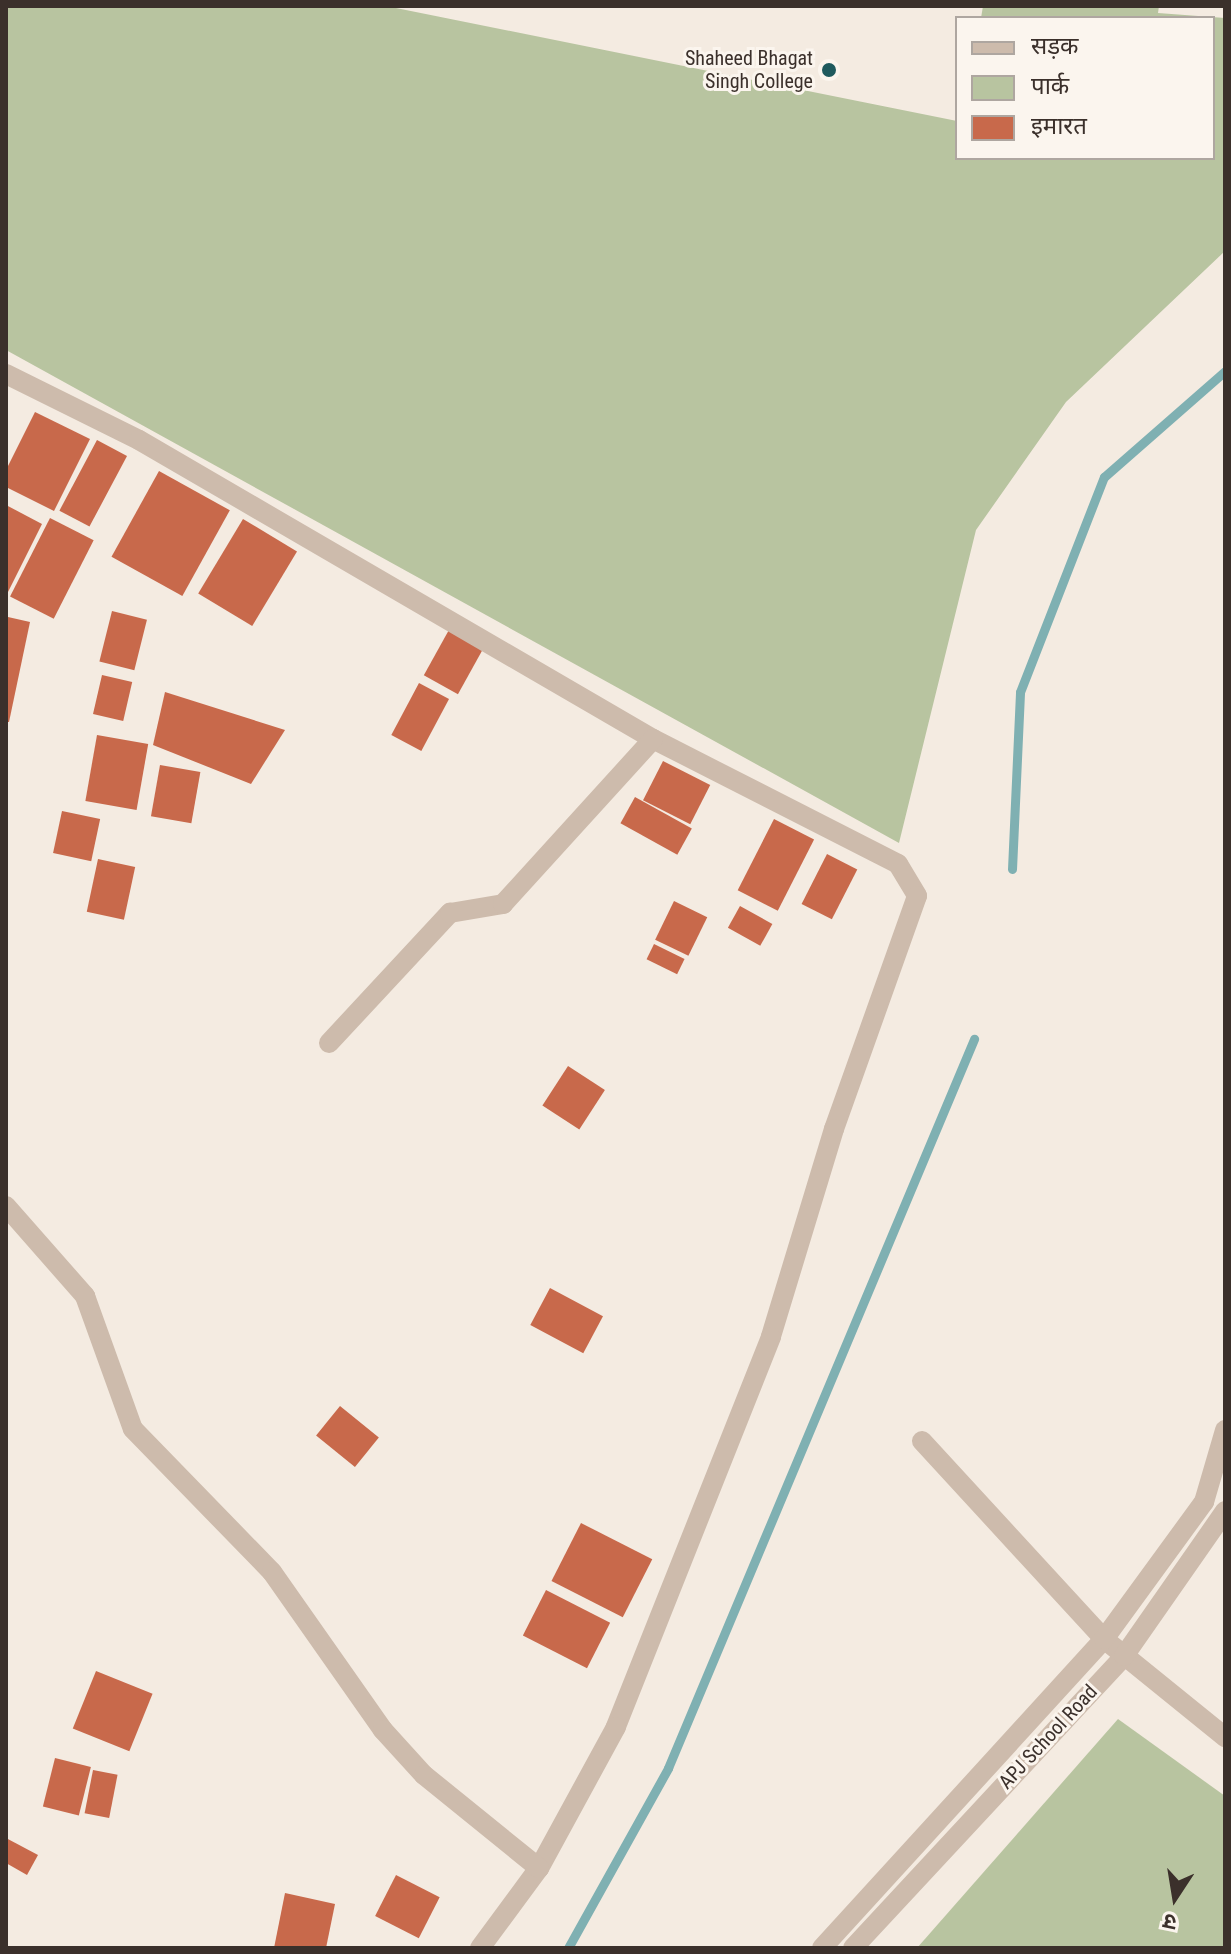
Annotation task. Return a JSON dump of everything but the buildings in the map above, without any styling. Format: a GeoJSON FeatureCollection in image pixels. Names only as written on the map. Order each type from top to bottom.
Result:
{"type":"FeatureCollection","features":[{"type":"Feature","properties":{"kind":"street"},"geometry":{"type":"LineString","coordinates":[[6,374],[152,448],[653,739],[898,864],[917,896],[834,1129],[767,1348],[616,1727],[539,1868],[480,1948]]}},
{"type":"Feature","properties":{"kind":"street"},"geometry":{"type":"LineString","coordinates":[[329,1043],[450,913],[503,904],[653,739]]}},
{"type":"Feature","properties":{"kind":"street"},"geometry":{"type":"LineString","coordinates":[[6,1206],[85,1296],[133,1429],[272,1572],[342,1678],[403,1753],[539,1868]]}},
{"type":"Feature","properties":{"kind":"street"},"geometry":{"type":"LineString","coordinates":[[822,1948],[1104,1639],[1204,1502],[1225,1430]]}},
{"type":"Feature","properties":{"kind":"street"},"geometry":{"type":"LineString","coordinates":[[922,1441],[1104,1639],[1225,1737]]}},
{"type":"Feature","properties":{"kind":"street","name":"APJ School Road"},"geometry":{"type":"LineString","coordinates":[[853,1948],[1124,1656],[1225,1511]]}},
{"type":"Feature","properties":{"kind":"green space"},"geometry":{"type":"Polygon","coordinates":[[[6,6],[386,6],[955,121],[955,160],[1215,160],[1215,17],[1225,18],[1225,251],[1066,402],[976,530],[899,843],[6,350],[6,6]]]}},
{"type":"Feature","properties":{"kind":"green space"},"geometry":{"type":"Polygon","coordinates":[[[983,6],[1159,6],[1158,13],[1198,16],[981,16],[983,6]]]}},
{"type":"Feature","properties":{"kind":"green space"},"geometry":{"type":"Polygon","coordinates":[[[1118,1719],[1225,1796],[1225,1948],[917,1948],[1118,1719]]]}},
{"type":"Feature","properties":{"kind":"waterway"},"geometry":{"type":"LineString","coordinates":[[1012,869],[1020,692],[1104,477],[1225,371]]}},
{"type":"Feature","properties":{"kind":"waterway"},"geometry":{"type":"LineString","coordinates":[[568,1948],[668,1768],[974,1039]]}},
{"type":"Feature","properties":{"kind":"place","name":"Shaheed Bhagat Singh College"},"geometry":{"type":"Point","coordinates":[829,70]}}]}
